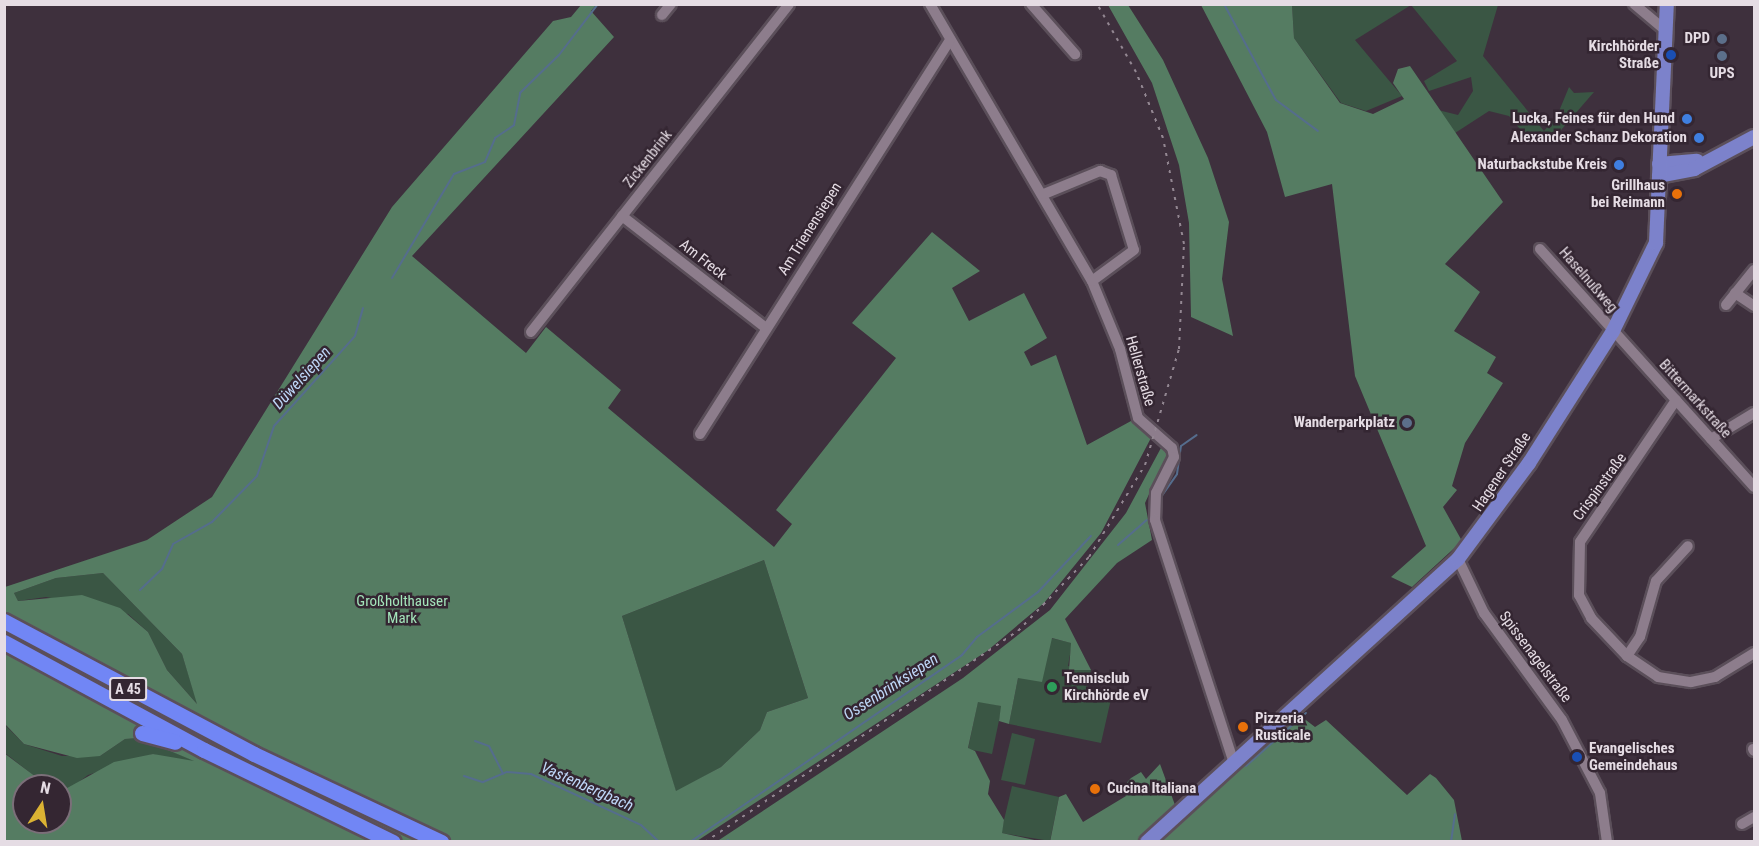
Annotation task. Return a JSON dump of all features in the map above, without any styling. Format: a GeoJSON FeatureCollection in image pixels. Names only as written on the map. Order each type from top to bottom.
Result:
{"type":"FeatureCollection","features":[{"type":"Feature","properties":{"kind":"highway","name":"A 45"},"geometry":{"type":"LineString","coordinates":[[4,621],[254,754],[441,842]]}},
{"type":"Feature","properties":{"kind":"highway","name":"A 45"},"geometry":{"type":"LineString","coordinates":[[4,642],[204,750],[393,842]]}},
{"type":"Feature","properties":{"kind":"highway"},"geometry":{"type":"LineString","coordinates":[[224,729],[254,754]]}},
{"type":"Feature","properties":{"kind":"highway"},"geometry":{"type":"LineString","coordinates":[[142,733],[204,750]]}},
{"type":"Feature","properties":{"kind":"main road","name":"Hagener Straße"},"geometry":{"type":"LineString","coordinates":[[1147,842],[1233,760],[1458,559],[1529,463],[1613,332],[1656,243],[1667,4]]}},
{"type":"Feature","properties":{"kind":"main road"},"geometry":{"type":"LineString","coordinates":[[1659,170],[1686,172],[1755,137]]}},
{"type":"Feature","properties":{"kind":"street"},"geometry":{"type":"LineString","coordinates":[[662,15],[672,4]]}},
{"type":"Feature","properties":{"kind":"street","name":"Zickenbrink"},"geometry":{"type":"LineString","coordinates":[[531,332],[789,4]]}},
{"type":"Feature","properties":{"kind":"street","name":"Hellerstraße"},"geometry":{"type":"LineString","coordinates":[[930,4],[949,41],[1044,194],[1092,281],[1120,349],[1138,418],[1172,448],[1174,457],[1156,493],[1155,520],[1233,760]]}},
{"type":"Feature","properties":{"kind":"street"},"geometry":{"type":"LineString","coordinates":[[1031,4],[1075,54]]}},
{"type":"Feature","properties":{"kind":"street"},"geometry":{"type":"LineString","coordinates":[[1634,4],[1665,30]]}},
{"type":"Feature","properties":{"kind":"street","name":"Am Trienensiepen"},"geometry":{"type":"LineString","coordinates":[[700,434],[949,41]]}},
{"type":"Feature","properties":{"kind":"street"},"geometry":{"type":"LineString","coordinates":[[1044,194],[1100,171],[1111,176],[1134,250],[1092,281]]}},
{"type":"Feature","properties":{"kind":"street","name":"Am Freck"},"geometry":{"type":"LineString","coordinates":[[622,216],[766,328]]}},
{"type":"Feature","properties":{"kind":"street","name":"Haselnußweg"},"geometry":{"type":"LineString","coordinates":[[1540,249],[1613,332]]}},
{"type":"Feature","properties":{"kind":"street"},"geometry":{"type":"LineString","coordinates":[[1726,305],[1755,270]]}},
{"type":"Feature","properties":{"kind":"street"},"geometry":{"type":"LineString","coordinates":[[1735,293],[1754,306]]}},
{"type":"Feature","properties":{"kind":"street","name":"Bittermarkstraße"},"geometry":{"type":"LineString","coordinates":[[1613,332],[1755,487]]}},
{"type":"Feature","properties":{"kind":"street","name":"Crispinstraße"},"geometry":{"type":"LineString","coordinates":[[1676,400],[1588,527],[1576,558],[1579,595],[1591,618],[1627,656],[1658,677],[1691,682],[1729,672],[1755,654]]}},
{"type":"Feature","properties":{"kind":"street"},"geometry":{"type":"LineString","coordinates":[[1711,439],[1755,412]]}},
{"type":"Feature","properties":{"kind":"street"},"geometry":{"type":"LineString","coordinates":[[1627,656],[1640,637],[1656,581],[1688,546]]}},
{"type":"Feature","properties":{"kind":"street","name":"Spissenagelstraße"},"geometry":{"type":"LineString","coordinates":[[1458,559],[1484,613],[1562,720],[1600,793],[1607,842]]}},
{"type":"Feature","properties":{"kind":"street"},"geometry":{"type":"LineString","coordinates":[[1742,824],[1755,817]]}},
{"type":"Feature","properties":{"kind":"green space","name":"Großholthauser Mark"},"geometry":{"type":"Polygon","coordinates":[[[581,5],[596,5],[591,11],[614,37],[412,256],[526,353],[546,327],[621,390],[608,408],[774,547],[792,524],[776,510],[896,358],[852,323],[932,232],[980,271],[952,288],[969,321],[1024,293],[1047,338],[1024,352],[1031,366],[1056,355],[1087,445],[1131,421],[1152,436],[1101,533],[1044,603],[987,651],[697,841],[5,841],[4,753],[32,774],[12,774],[12,834],[72,834],[72,785],[114,762],[153,754],[194,761],[139,738],[125,739],[100,756],[77,758],[24,744],[5,724],[5,587],[147,540],[212,497],[392,207],[553,21],[571,17],[581,5]],[[764,560],[622,616],[676,791],[721,767],[760,730],[767,712],[808,698],[764,560]],[[103,573],[56,578],[14,593],[18,601],[82,595],[120,608],[148,632],[167,670],[197,704],[182,654],[103,573]]]}},
{"type":"Feature","properties":{"kind":"green space"},"geometry":{"type":"Polygon","coordinates":[[[1108,5],[1128,5],[1163,60],[1208,158],[1229,222],[1222,279],[1233,336],[1191,317],[1189,223],[1179,165],[1152,83],[1108,5]]]}},
{"type":"Feature","properties":{"kind":"green space"},"geometry":{"type":"Polygon","coordinates":[[[1201,5],[1292,5],[1294,38],[1340,103],[1373,114],[1404,99],[1393,83],[1398,69],[1410,66],[1503,202],[1445,264],[1480,292],[1454,331],[1496,357],[1487,373],[1503,383],[1465,443],[1452,486],[1457,490],[1443,507],[1462,541],[1412,587],[1391,577],[1426,546],[1355,376],[1332,184],[1285,197],[1267,132],[1201,5]]]}},
{"type":"Feature","properties":{"kind":"green space"},"geometry":{"type":"Polygon","coordinates":[[[1292,5],[1411,5],[1355,40],[1402,96],[1366,111],[1341,103],[1294,38],[1292,5]]]}},
{"type":"Feature","properties":{"kind":"green space"},"geometry":{"type":"Polygon","coordinates":[[[1411,5],[1498,5],[1483,56],[1544,131],[1557,116],[1569,87],[1574,93],[1594,92],[1555,137],[1530,141],[1509,116],[1489,111],[1455,133],[1438,110],[1458,115],[1473,91],[1471,77],[1429,91],[1424,81],[1457,61],[1411,5]]]}},
{"type":"Feature","properties":{"kind":"green space"},"geometry":{"type":"Polygon","coordinates":[[[1162,446],[1167,455],[1145,503],[1152,540],[1117,563],[1065,619],[1091,670],[1069,670],[1071,643],[1052,638],[1042,682],[1018,678],[1009,724],[999,721],[1001,706],[978,702],[968,748],[975,751],[990,781],[988,794],[1004,820],[1002,833],[1039,841],[716,842],[963,678],[1050,610],[1126,513],[1162,446]]]}},
{"type":"Feature","properties":{"kind":"green space"},"geometry":{"type":"Polygon","coordinates":[[[764,560],[808,698],[767,712],[760,730],[721,767],[676,792],[622,616],[764,560]]]}},
{"type":"Feature","properties":{"kind":"green space"},"geometry":{"type":"Polygon","coordinates":[[[103,573],[182,654],[198,705],[167,670],[148,632],[128,614],[46,597],[18,601],[14,593],[56,578],[103,573]]]}},
{"type":"Feature","properties":{"kind":"green space","name":"Tennisclub Kirchhörde eV"},"geometry":{"type":"Polygon","coordinates":[[[1051,638],[1072,643],[1068,666],[1091,670],[1086,694],[1111,699],[1101,743],[1009,724],[1018,678],[1051,638]]]}},
{"type":"Feature","properties":{"kind":"green space"},"geometry":{"type":"Polygon","coordinates":[[[978,701],[1002,706],[992,754],[968,749],[978,701]]]}},
{"type":"Feature","properties":{"kind":"green space"},"geometry":{"type":"Polygon","coordinates":[[[1298,714],[1315,727],[1326,720],[1407,795],[1430,774],[1436,778],[1454,800],[1462,841],[1154,842],[1298,714]]]}},
{"type":"Feature","properties":{"kind":"green space"},"geometry":{"type":"Polygon","coordinates":[[[4,724],[24,744],[62,756],[100,756],[125,739],[139,738],[195,761],[188,765],[153,754],[88,775],[72,787],[72,774],[32,774],[5,753],[4,724]]]}},
{"type":"Feature","properties":{"kind":"green space"},"geometry":{"type":"Polygon","coordinates":[[[1012,733],[1035,739],[1025,785],[1001,780],[1012,733]]]}},
{"type":"Feature","properties":{"kind":"green space"},"geometry":{"type":"Polygon","coordinates":[[[1160,764],[1175,805],[1144,841],[1050,842],[1059,797],[1066,794],[1083,822],[1126,796],[1122,788],[1131,778],[1141,772],[1146,779],[1160,764]]]}},
{"type":"Feature","properties":{"kind":"green space"},"geometry":{"type":"Polygon","coordinates":[[[1012,786],[1059,797],[1050,841],[1001,833],[1012,786]]]}},
{"type":"Feature","properties":{"kind":"waterway","name":"Düwelsiepen"},"geometry":{"type":"LineString","coordinates":[[392,278],[454,174],[485,162],[495,138],[514,125],[520,93],[559,55],[598,4]]}},
{"type":"Feature","properties":{"kind":"waterway"},"geometry":{"type":"LineString","coordinates":[[1224,4],[1276,100],[1318,131]]}},
{"type":"Feature","properties":{"kind":"waterway","name":"Düwelsiepen"},"geometry":{"type":"LineString","coordinates":[[140,590],[162,569],[173,544],[212,522],[257,476],[274,426],[355,336],[363,308]]}},
{"type":"Feature","properties":{"kind":"waterway","name":"Ossenbrinksiepen"},"geometry":{"type":"LineString","coordinates":[[1160,516],[1161,497],[1177,474],[1181,446],[1197,435]]}},
{"type":"Feature","properties":{"kind":"waterway","name":"Ossenbrinksiepen"},"geometry":{"type":"LineString","coordinates":[[1118,545],[1147,520]]}},
{"type":"Feature","properties":{"kind":"waterway","name":"Ossenbrinksiepen"},"geometry":{"type":"LineString","coordinates":[[690,842],[962,655],[977,637],[1038,592],[1091,536]]}},
{"type":"Feature","properties":{"kind":"waterway"},"geometry":{"type":"LineString","coordinates":[[1246,766],[1306,713]]}},
{"type":"Feature","properties":{"kind":"waterway"},"geometry":{"type":"LineString","coordinates":[[475,741],[489,746],[503,774]]}},
{"type":"Feature","properties":{"kind":"waterway","name":"Vastenbergbach"},"geometry":{"type":"LineString","coordinates":[[464,776],[483,782],[507,772],[531,774],[641,825],[659,842]]}},
{"type":"Feature","properties":{"kind":"waterway"},"geometry":{"type":"LineString","coordinates":[[1158,842],[1229,776]]}},
{"type":"Feature","properties":{"kind":"waterway"},"geometry":{"type":"LineString","coordinates":[[1451,842],[1455,814]]}},
{"type":"Feature","properties":{"kind":"railway"},"geometry":{"type":"LineString","coordinates":[[705,842],[1018,631],[1089,557],[1145,465],[1179,349],[1184,244],[1163,138],[1136,72],[1097,4]]}},
{"type":"Feature","properties":{"kind":"place","name":"DPD"},"geometry":{"type":"Point","coordinates":[1722,39]}},
{"type":"Feature","properties":{"kind":"place","name":"Kirchhörder Straße"},"geometry":{"type":"Point","coordinates":[1671,55]}},
{"type":"Feature","properties":{"kind":"place","name":"UPS"},"geometry":{"type":"Point","coordinates":[1722,56]}},
{"type":"Feature","properties":{"kind":"place","name":"Lucka, Feines für den Hund"},"geometry":{"type":"Point","coordinates":[1687,119]}},
{"type":"Feature","properties":{"kind":"place","name":"Alexander Schanz Dekoration"},"geometry":{"type":"Point","coordinates":[1699,138]}},
{"type":"Feature","properties":{"kind":"place","name":"Naturbackstube Kreis"},"geometry":{"type":"Point","coordinates":[1619,165]}},
{"type":"Feature","properties":{"kind":"place","name":"Grillhaus bei Reimann"},"geometry":{"type":"Point","coordinates":[1677,194]}},
{"type":"Feature","properties":{"kind":"place","name":"Wanderparkplatz"},"geometry":{"type":"Point","coordinates":[1407,423]}},
{"type":"Feature","properties":{"kind":"place","name":"Tennisclub Kirchhörde eV"},"geometry":{"type":"Point","coordinates":[1052,687]}},
{"type":"Feature","properties":{"kind":"place","name":"Pizzeria Rusticale"},"geometry":{"type":"Point","coordinates":[1243,727]}},
{"type":"Feature","properties":{"kind":"place","name":"Evangelisches Gemeindehaus"},"geometry":{"type":"Point","coordinates":[1577,757]}},
{"type":"Feature","properties":{"kind":"place","name":"Cucina Italiana"},"geometry":{"type":"Point","coordinates":[1095,789]}}]}
